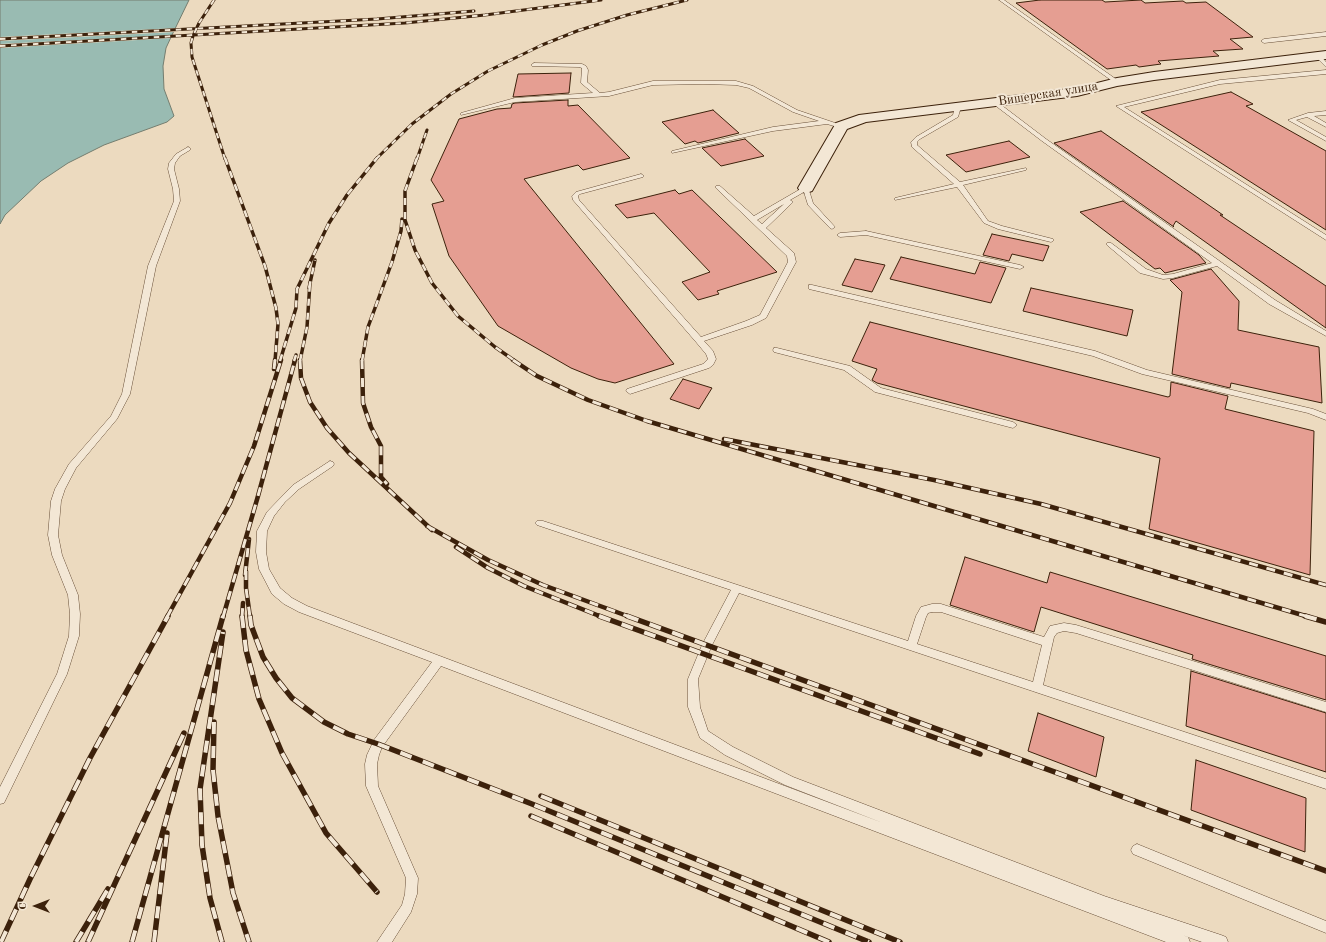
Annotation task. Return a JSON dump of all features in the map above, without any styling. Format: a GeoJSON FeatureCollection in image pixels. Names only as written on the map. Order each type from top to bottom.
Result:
{"type":"FeatureCollection","features":[{"type":"Feature","properties":{"kind":"street","name":"Вишерская улица"},"geometry":{"type":"LineString","coordinates":[[841,126],[864,118],[1077,92],[1117,82],[1323,59]]}},
{"type":"Feature","properties":{"kind":"street"},"geometry":{"type":"LineString","coordinates":[[806,188],[841,126]]}},
{"type":"Feature","properties":{"kind":"lane"},"geometry":{"type":"LineString","coordinates":[[1001,0],[1117,82]]}},
{"type":"Feature","properties":{"kind":"lane"},"geometry":{"type":"LineString","coordinates":[[1264,41],[1326,34]]}},
{"type":"Feature","properties":{"kind":"lane"},"geometry":{"type":"LineString","coordinates":[[534,65],[580,65],[585,70],[584,83],[599,95]]}},
{"type":"Feature","properties":{"kind":"lane"},"geometry":{"type":"LineString","coordinates":[[1326,72],[1220,82],[1119,106],[1326,238]]}},
{"type":"Feature","properties":{"kind":"lane"},"geometry":{"type":"LineString","coordinates":[[463,114],[515,100],[609,94],[653,83],[736,83],[751,87],[795,111],[841,126]]}},
{"type":"Feature","properties":{"kind":"lane"},"geometry":{"type":"LineString","coordinates":[[994,102],[1044,140],[1272,302],[1326,334]]}},
{"type":"Feature","properties":{"kind":"lane"},"geometry":{"type":"LineString","coordinates":[[958,107],[956,116],[918,138],[914,142],[914,146],[959,184],[981,217],[992,226],[1051,240]]}},
{"type":"Feature","properties":{"kind":"lane"},"geometry":{"type":"LineString","coordinates":[[1326,113],[1308,115],[1291,120],[1326,139]]}},
{"type":"Feature","properties":{"kind":"lane"},"geometry":{"type":"LineString","coordinates":[[1308,115],[1326,125]]}},
{"type":"Feature","properties":{"kind":"lane"},"geometry":{"type":"LineString","coordinates":[[674,152],[773,129],[827,122]]}},
{"type":"Feature","properties":{"kind":"lane"},"geometry":{"type":"LineString","coordinates":[[0,799],[62,674],[70,653],[74,636],[75,614],[73,595],[58,555],[53,535],[56,500],[72,466],[114,417],[126,394],[152,266],[177,201],[171,168],[172,163],[178,155],[188,149]]}},
{"type":"Feature","properties":{"kind":"lane"},"geometry":{"type":"LineString","coordinates":[[897,199],[1024,169]]}},
{"type":"Feature","properties":{"kind":"lane"},"geometry":{"type":"LineString","coordinates":[[630,391],[706,366],[712,359],[710,353],[699,340],[576,200],[575,196],[578,193],[641,176]]}},
{"type":"Feature","properties":{"kind":"lane"},"geometry":{"type":"LineString","coordinates":[[699,340],[758,320],[763,316],[768,310],[792,262],[791,255],[718,187]]}},
{"type":"Feature","properties":{"kind":"lane"},"geometry":{"type":"LineString","coordinates":[[754,220],[806,188]]}},
{"type":"Feature","properties":{"kind":"lane"},"geometry":{"type":"LineString","coordinates":[[806,188],[810,204],[832,227]]}},
{"type":"Feature","properties":{"kind":"lane"},"geometry":{"type":"LineString","coordinates":[[762,228],[806,188]]}},
{"type":"Feature","properties":{"kind":"lane"},"geometry":{"type":"LineString","coordinates":[[840,235],[866,234],[1020,267]]}},
{"type":"Feature","properties":{"kind":"lane"},"geometry":{"type":"LineString","coordinates":[[1109,244],[1143,271],[1163,277],[1173,276],[1219,264]]}},
{"type":"Feature","properties":{"kind":"lane"},"geometry":{"type":"LineString","coordinates":[[812,287],[1095,354],[1145,372],[1326,416]]}},
{"type":"Feature","properties":{"kind":"lane"},"geometry":{"type":"LineString","coordinates":[[777,350],[847,368],[878,390],[1013,425]]}},
{"type":"Feature","properties":{"kind":"lane"},"geometry":{"type":"LineString","coordinates":[[330,464],[296,487],[270,514],[262,531],[261,552],[264,569],[276,592],[288,601],[303,609],[439,661],[1184,942]]}},
{"type":"Feature","properties":{"kind":"lane"},"geometry":{"type":"LineString","coordinates":[[540,523],[1326,784]]}},
{"type":"Feature","properties":{"kind":"lane"},"geometry":{"type":"LineString","coordinates":[[737,588],[707,645],[693,679],[694,707],[704,734],[729,751],[789,781],[1097,899],[1221,942]]}},
{"type":"Feature","properties":{"kind":"lane"},"geometry":{"type":"LineString","coordinates":[[912,646],[924,610],[932,608],[941,608],[1047,642]]}},
{"type":"Feature","properties":{"kind":"lane"},"geometry":{"type":"LineString","coordinates":[[1037,688],[1049,636],[1054,629],[1064,627],[1076,629],[1326,707]]}},
{"type":"Feature","properties":{"kind":"lane"},"geometry":{"type":"LineString","coordinates":[[384,942],[407,908],[411,894],[412,878],[403,854],[372,786],[371,764],[378,744],[439,661]]}},
{"type":"Feature","properties":{"kind":"lane"},"geometry":{"type":"LineString","coordinates":[[1137,850],[1326,927]]}},
{"type":"Feature","properties":{"kind":"water"},"geometry":{"type":"Polygon","coordinates":[[[0,0],[189,0],[166,48],[163,66],[164,89],[174,116],[167,122],[104,145],[68,163],[41,181],[5,215],[0,224],[0,0]]]}},
{"type":"Feature","properties":{"kind":"pier"},"geometry":{"type":"Polygon","coordinates":[[[177,28],[175,32],[0,41],[0,37],[177,28]]]}},
{"type":"Feature","properties":{"kind":"pier"},"geometry":{"type":"Polygon","coordinates":[[[174,35],[172,38],[0,48],[0,44],[174,35]]]}},
{"type":"Feature","properties":{"kind":"building"},"geometry":{"type":"Polygon","coordinates":[[[1040,0],[1102,0],[1105,2],[1141,0],[1145,3],[1183,1],[1186,3],[1206,2],[1253,37],[1230,39],[1243,49],[1213,51],[1219,56],[1158,61],[1161,64],[1139,67],[1136,65],[1107,69],[1016,3],[1040,0]]]}},
{"type":"Feature","properties":{"kind":"building"},"geometry":{"type":"Polygon","coordinates":[[[571,73],[569,93],[513,97],[518,74],[571,73]]]}},
{"type":"Feature","properties":{"kind":"building"},"geometry":{"type":"Polygon","coordinates":[[[1231,92],[1253,104],[1246,106],[1326,151],[1326,230],[1141,112],[1231,92]]]}},
{"type":"Feature","properties":{"kind":"building"},"geometry":{"type":"Polygon","coordinates":[[[568,100],[568,106],[578,105],[630,158],[583,170],[578,165],[524,179],[674,364],[615,383],[598,379],[571,368],[498,326],[449,256],[432,204],[444,201],[431,180],[459,119],[497,109],[511,108],[512,104],[515,103],[568,100]]]}},
{"type":"Feature","properties":{"kind":"building"},"geometry":{"type":"Polygon","coordinates":[[[713,110],[739,133],[698,143],[695,141],[685,144],[662,122],[713,110]]]}},
{"type":"Feature","properties":{"kind":"building"},"geometry":{"type":"Polygon","coordinates":[[[1101,131],[1223,215],[1220,215],[1326,286],[1326,328],[1176,221],[1173,226],[1174,227],[1054,143],[1101,131]]]}},
{"type":"Feature","properties":{"kind":"building"},"geometry":{"type":"Polygon","coordinates":[[[745,139],[764,156],[721,166],[702,148],[745,139]]]}},
{"type":"Feature","properties":{"kind":"building"},"geometry":{"type":"Polygon","coordinates":[[[1009,141],[1030,157],[966,172],[946,155],[1009,141]]]}},
{"type":"Feature","properties":{"kind":"building"},"geometry":{"type":"Polygon","coordinates":[[[675,190],[679,194],[692,190],[777,272],[717,291],[719,294],[698,300],[682,282],[710,272],[654,213],[627,218],[615,205],[675,190]]]}},
{"type":"Feature","properties":{"kind":"building"},"geometry":{"type":"Polygon","coordinates":[[[1123,201],[1199,255],[1206,263],[1165,273],[1160,268],[1155,269],[1080,212],[1123,201]]]}},
{"type":"Feature","properties":{"kind":"building"},"geometry":{"type":"Polygon","coordinates":[[[992,234],[1049,246],[1043,261],[1012,254],[1009,261],[983,255],[992,234]]]}},
{"type":"Feature","properties":{"kind":"building"},"geometry":{"type":"Polygon","coordinates":[[[901,257],[975,274],[980,262],[1006,268],[991,303],[890,279],[901,257]]]}},
{"type":"Feature","properties":{"kind":"building"},"geometry":{"type":"Polygon","coordinates":[[[855,259],[885,265],[872,292],[842,285],[855,259]]]}},
{"type":"Feature","properties":{"kind":"building"},"geometry":{"type":"Polygon","coordinates":[[[1211,269],[1239,301],[1238,330],[1319,347],[1322,403],[1231,383],[1230,388],[1172,374],[1182,292],[1170,280],[1211,269]]]}},
{"type":"Feature","properties":{"kind":"building"},"geometry":{"type":"Polygon","coordinates":[[[1031,288],[1133,310],[1127,336],[1023,311],[1031,288]]]}},
{"type":"Feature","properties":{"kind":"building"},"geometry":{"type":"Polygon","coordinates":[[[870,322],[1168,397],[1170,396],[1171,382],[1228,396],[1225,409],[1314,431],[1310,575],[1149,529],[1160,458],[877,383],[872,380],[877,369],[852,361],[870,322]]]}},
{"type":"Feature","properties":{"kind":"building"},"geometry":{"type":"Polygon","coordinates":[[[683,379],[712,388],[699,409],[670,399],[683,379]]]}},
{"type":"Feature","properties":{"kind":"building"},"geometry":{"type":"Polygon","coordinates":[[[965,557],[1047,583],[1050,572],[1326,656],[1326,700],[1192,659],[1193,655],[1041,607],[1034,632],[950,605],[965,557]]]}},
{"type":"Feature","properties":{"kind":"building"},"geometry":{"type":"Polygon","coordinates":[[[1191,671],[1326,713],[1326,772],[1186,726],[1191,671]]]}},
{"type":"Feature","properties":{"kind":"building"},"geometry":{"type":"Polygon","coordinates":[[[1038,713],[1104,737],[1096,777],[1028,751],[1038,713]]]}},
{"type":"Feature","properties":{"kind":"building"},"geometry":{"type":"Polygon","coordinates":[[[1196,760],[1306,798],[1305,852],[1191,810],[1196,760]]]}},
{"type":"Feature","properties":{"kind":"railway"},"geometry":{"type":"LineString","coordinates":[[196,29],[214,0]]}},
{"type":"Feature","properties":{"kind":"railway"},"geometry":{"type":"LineString","coordinates":[[193,35],[405,23],[485,15],[601,0]]}},
{"type":"Feature","properties":{"kind":"railway"},"geometry":{"type":"LineString","coordinates":[[377,158],[412,124],[451,94],[488,71],[542,45],[577,31],[627,15],[687,0]]}},
{"type":"Feature","properties":{"kind":"railway"},"geometry":{"type":"LineString","coordinates":[[196,29],[377,19],[474,11]]}},
{"type":"Feature","properties":{"kind":"railway"},"geometry":{"type":"LineString","coordinates":[[0,39],[196,29]]}},
{"type":"Feature","properties":{"kind":"railway"},"geometry":{"type":"LineString","coordinates":[[193,35],[196,29]]}},
{"type":"Feature","properties":{"kind":"railway"},"geometry":{"type":"LineString","coordinates":[[0,46],[193,35]]}},
{"type":"Feature","properties":{"kind":"railway"},"geometry":{"type":"LineString","coordinates":[[193,35],[191,43],[192,57],[225,159]]}},
{"type":"Feature","properties":{"kind":"railway"},"geometry":{"type":"LineString","coordinates":[[417,159],[427,130]]}},
{"type":"Feature","properties":{"kind":"railway"},"geometry":{"type":"LineString","coordinates":[[225,158],[265,266],[276,308],[278,324],[275,361]]}},
{"type":"Feature","properties":{"kind":"railway"},"geometry":{"type":"LineString","coordinates":[[280,361],[296,308],[297,289],[329,223],[347,195],[377,158]]}},
{"type":"Feature","properties":{"kind":"railway"},"geometry":{"type":"LineString","coordinates":[[417,158],[405,191],[405,220],[415,250],[432,283],[458,316],[495,347],[515,361]]}},
{"type":"Feature","properties":{"kind":"railway"},"geometry":{"type":"LineString","coordinates":[[362,361],[368,327],[392,262],[401,231],[402,219]]}},
{"type":"Feature","properties":{"kind":"railway"},"geometry":{"type":"LineString","coordinates":[[310,284],[315,260]]}},
{"type":"Feature","properties":{"kind":"railway"},"geometry":{"type":"LineString","coordinates":[[300,361],[307,327],[310,284]]}},
{"type":"Feature","properties":{"kind":"railway"},"geometry":{"type":"LineString","coordinates":[[309,288],[310,284]]}},
{"type":"Feature","properties":{"kind":"railway"},"geometry":{"type":"LineString","coordinates":[[294,361],[296,355]]}},
{"type":"Feature","properties":{"kind":"railway"},"geometry":{"type":"LineString","coordinates":[[274,369],[275,360]]}},
{"type":"Feature","properties":{"kind":"railway"},"geometry":{"type":"LineString","coordinates":[[167,617],[230,503],[254,446],[281,360]]}},
{"type":"Feature","properties":{"kind":"railway"},"geometry":{"type":"LineString","coordinates":[[223,617],[295,360]]}},
{"type":"Feature","properties":{"kind":"railway"},"geometry":{"type":"LineString","coordinates":[[513,360],[537,376],[588,400],[647,421],[1309,617]]}},
{"type":"Feature","properties":{"kind":"railway"},"geometry":{"type":"LineString","coordinates":[[300,361],[301,378],[310,402],[327,428],[349,453],[429,527]]}},
{"type":"Feature","properties":{"kind":"railway"},"geometry":{"type":"LineString","coordinates":[[362,361],[363,403],[371,427],[381,446],[381,477],[387,484]]}},
{"type":"Feature","properties":{"kind":"railway"},"geometry":{"type":"LineString","coordinates":[[724,439],[934,480],[1041,504],[1326,585]]}},
{"type":"Feature","properties":{"kind":"railway"},"geometry":{"type":"LineString","coordinates":[[429,527],[488,560],[543,585],[630,617]]}},
{"type":"Feature","properties":{"kind":"railway"},"geometry":{"type":"LineString","coordinates":[[429,527],[432,530]]}},
{"type":"Feature","properties":{"kind":"railway"},"geometry":{"type":"LineString","coordinates":[[245,575],[249,539]]}},
{"type":"Feature","properties":{"kind":"railway"},"geometry":{"type":"LineString","coordinates":[[456,547],[488,568],[524,586],[602,617]]}},
{"type":"Feature","properties":{"kind":"railway"},"geometry":{"type":"LineString","coordinates":[[246,571],[246,588],[250,617]]}},
{"type":"Feature","properties":{"kind":"railway"},"geometry":{"type":"LineString","coordinates":[[242,616],[243,603]]}},
{"type":"Feature","properties":{"kind":"railway"},"geometry":{"type":"LineString","coordinates":[[1,942],[30,879],[90,758],[168,616]]}},
{"type":"Feature","properties":{"kind":"railway"},"geometry":{"type":"LineString","coordinates":[[132,942],[223,616]]}},
{"type":"Feature","properties":{"kind":"railway"},"geometry":{"type":"LineString","coordinates":[[242,616],[246,650],[259,699],[282,753],[326,833],[377,892]]}},
{"type":"Feature","properties":{"kind":"railway"},"geometry":{"type":"LineString","coordinates":[[250,616],[251,625],[263,657],[276,678],[292,698],[324,722],[348,734],[378,744],[532,804],[869,942]]}},
{"type":"Feature","properties":{"kind":"railway"},"geometry":{"type":"LineString","coordinates":[[599,616],[980,754]]}},
{"type":"Feature","properties":{"kind":"railway"},"geometry":{"type":"LineString","coordinates":[[627,616],[1326,871]]}},
{"type":"Feature","properties":{"kind":"railway"},"geometry":{"type":"LineString","coordinates":[[1305,616],[1326,622]]}},
{"type":"Feature","properties":{"kind":"railway"},"geometry":{"type":"LineString","coordinates":[[222,942],[210,898],[202,845],[200,789],[223,632]]}},
{"type":"Feature","properties":{"kind":"railway"},"geometry":{"type":"LineString","coordinates":[[214,722],[213,770],[218,816],[233,893],[249,942]]}},
{"type":"Feature","properties":{"kind":"railway"},"geometry":{"type":"LineString","coordinates":[[88,942],[184,733]]}},
{"type":"Feature","properties":{"kind":"railway"},"geometry":{"type":"LineString","coordinates":[[541,796],[900,942]]}},
{"type":"Feature","properties":{"kind":"railway"},"geometry":{"type":"LineString","coordinates":[[531,816],[829,942]]}},
{"type":"Feature","properties":{"kind":"railway"},"geometry":{"type":"LineString","coordinates":[[154,942],[167,833]]}},
{"type":"Feature","properties":{"kind":"railway"},"geometry":{"type":"LineString","coordinates":[[76,942],[108,889]]}}]}
